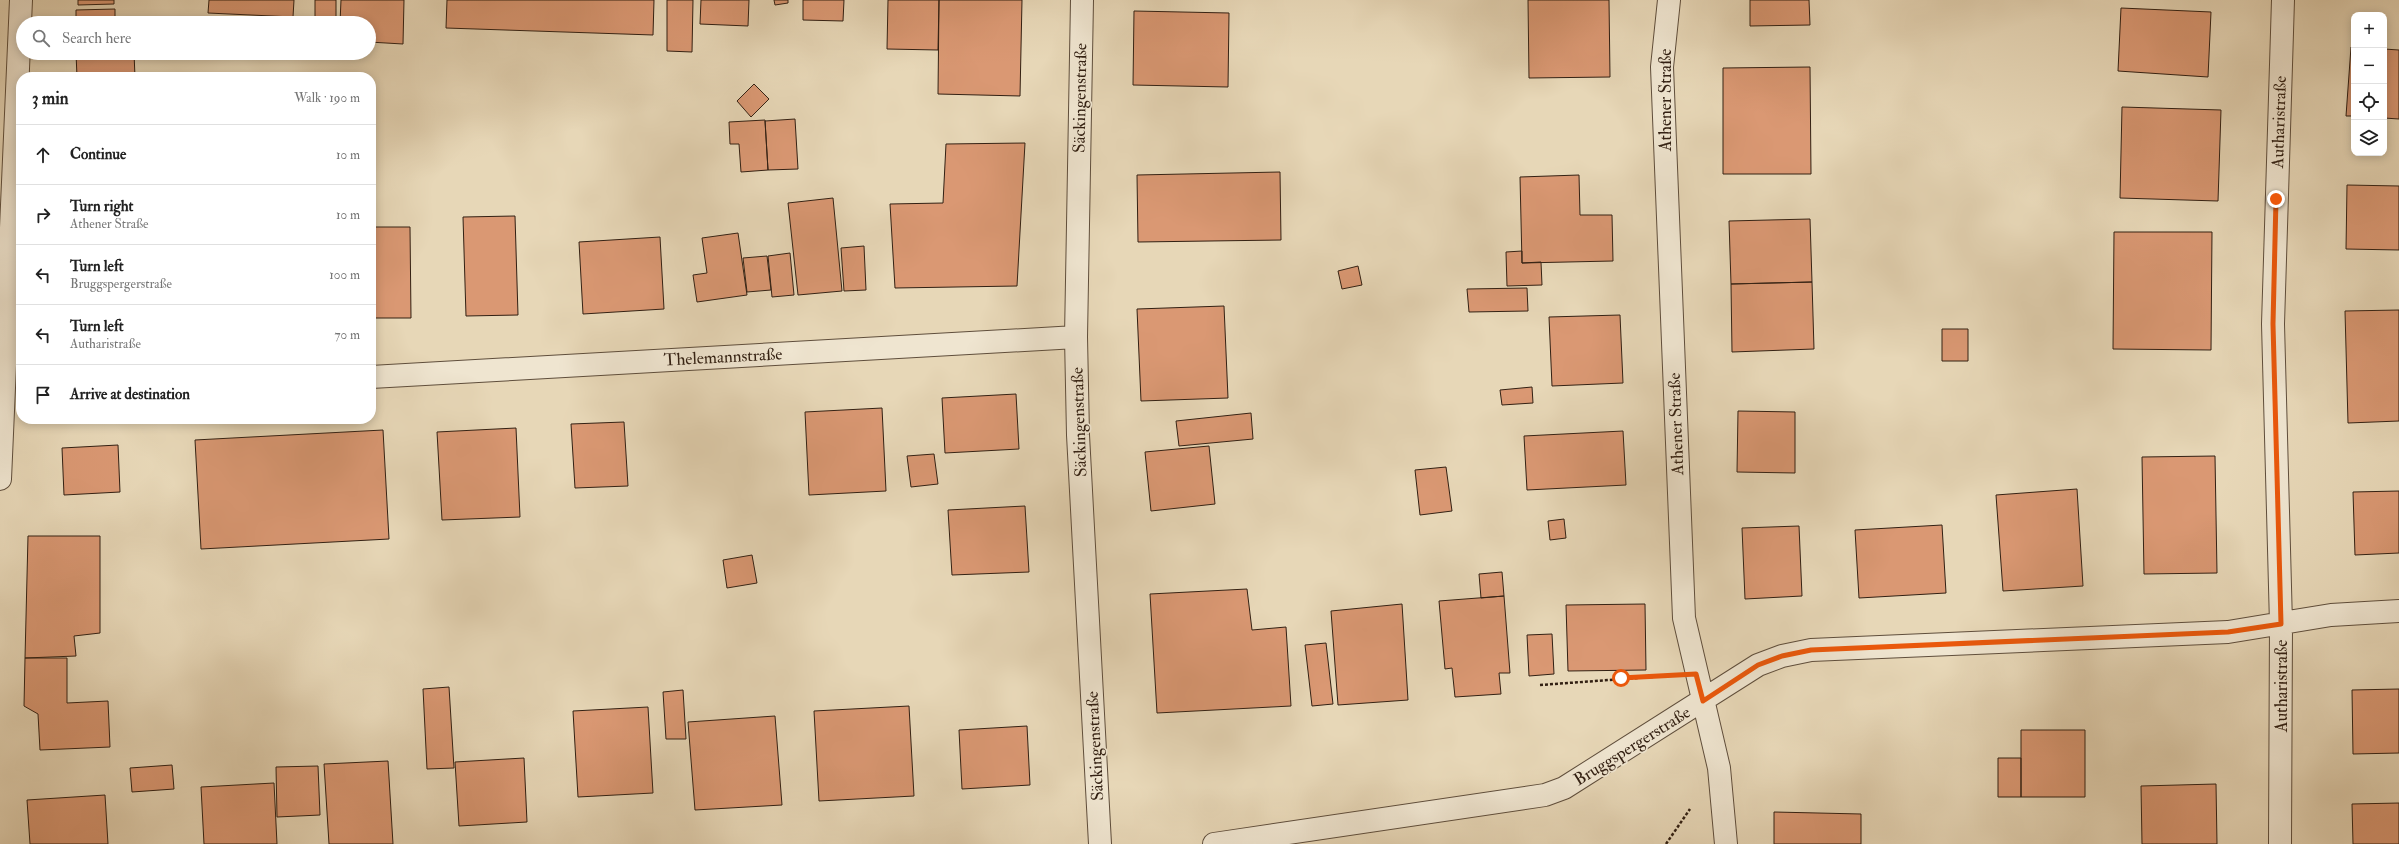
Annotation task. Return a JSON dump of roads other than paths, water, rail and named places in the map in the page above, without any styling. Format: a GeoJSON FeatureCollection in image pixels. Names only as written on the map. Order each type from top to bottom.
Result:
{"type":"FeatureCollection","features":[{"type":"Feature","properties":{"kind":"street"},"geometry":{"type":"LineString","coordinates":[[22,0],[22,16]]}},
{"type":"Feature","properties":{"kind":"street","name":"Säckingenstraße"},"geometry":{"type":"LineString","coordinates":[[1082,0],[1076,337],[1078,435],[1100,844]]}},
{"type":"Feature","properties":{"kind":"street","name":"Athener Straße"},"geometry":{"type":"LineString","coordinates":[[1669,0],[1662,67],[1684,618],[1718,768],[1726,844]]}},
{"type":"Feature","properties":{"kind":"street","name":"Autharistraße"},"geometry":{"type":"LineString","coordinates":[[2280,844],[2281,624],[2273,324],[2283,0]]}},
{"type":"Feature","properties":{"kind":"street"},"geometry":{"type":"LineString","coordinates":[[20,72],[21,60]]}},
{"type":"Feature","properties":{"kind":"street"},"geometry":{"type":"LineString","coordinates":[[0,479],[13,389],[16,259]]}},
{"type":"Feature","properties":{"kind":"street","name":"Thelemannstraße"},"geometry":{"type":"LineString","coordinates":[[376,377],[1076,337]]}},
{"type":"Feature","properties":{"kind":"street","name":"Bruggspergerstraße"},"geometry":{"type":"LineString","coordinates":[[1214,844],[1545,794],[1564,788],[1758,665],[1782,656],[1811,650],[2228,632],[2331,615],[2399,611]]}}]}
